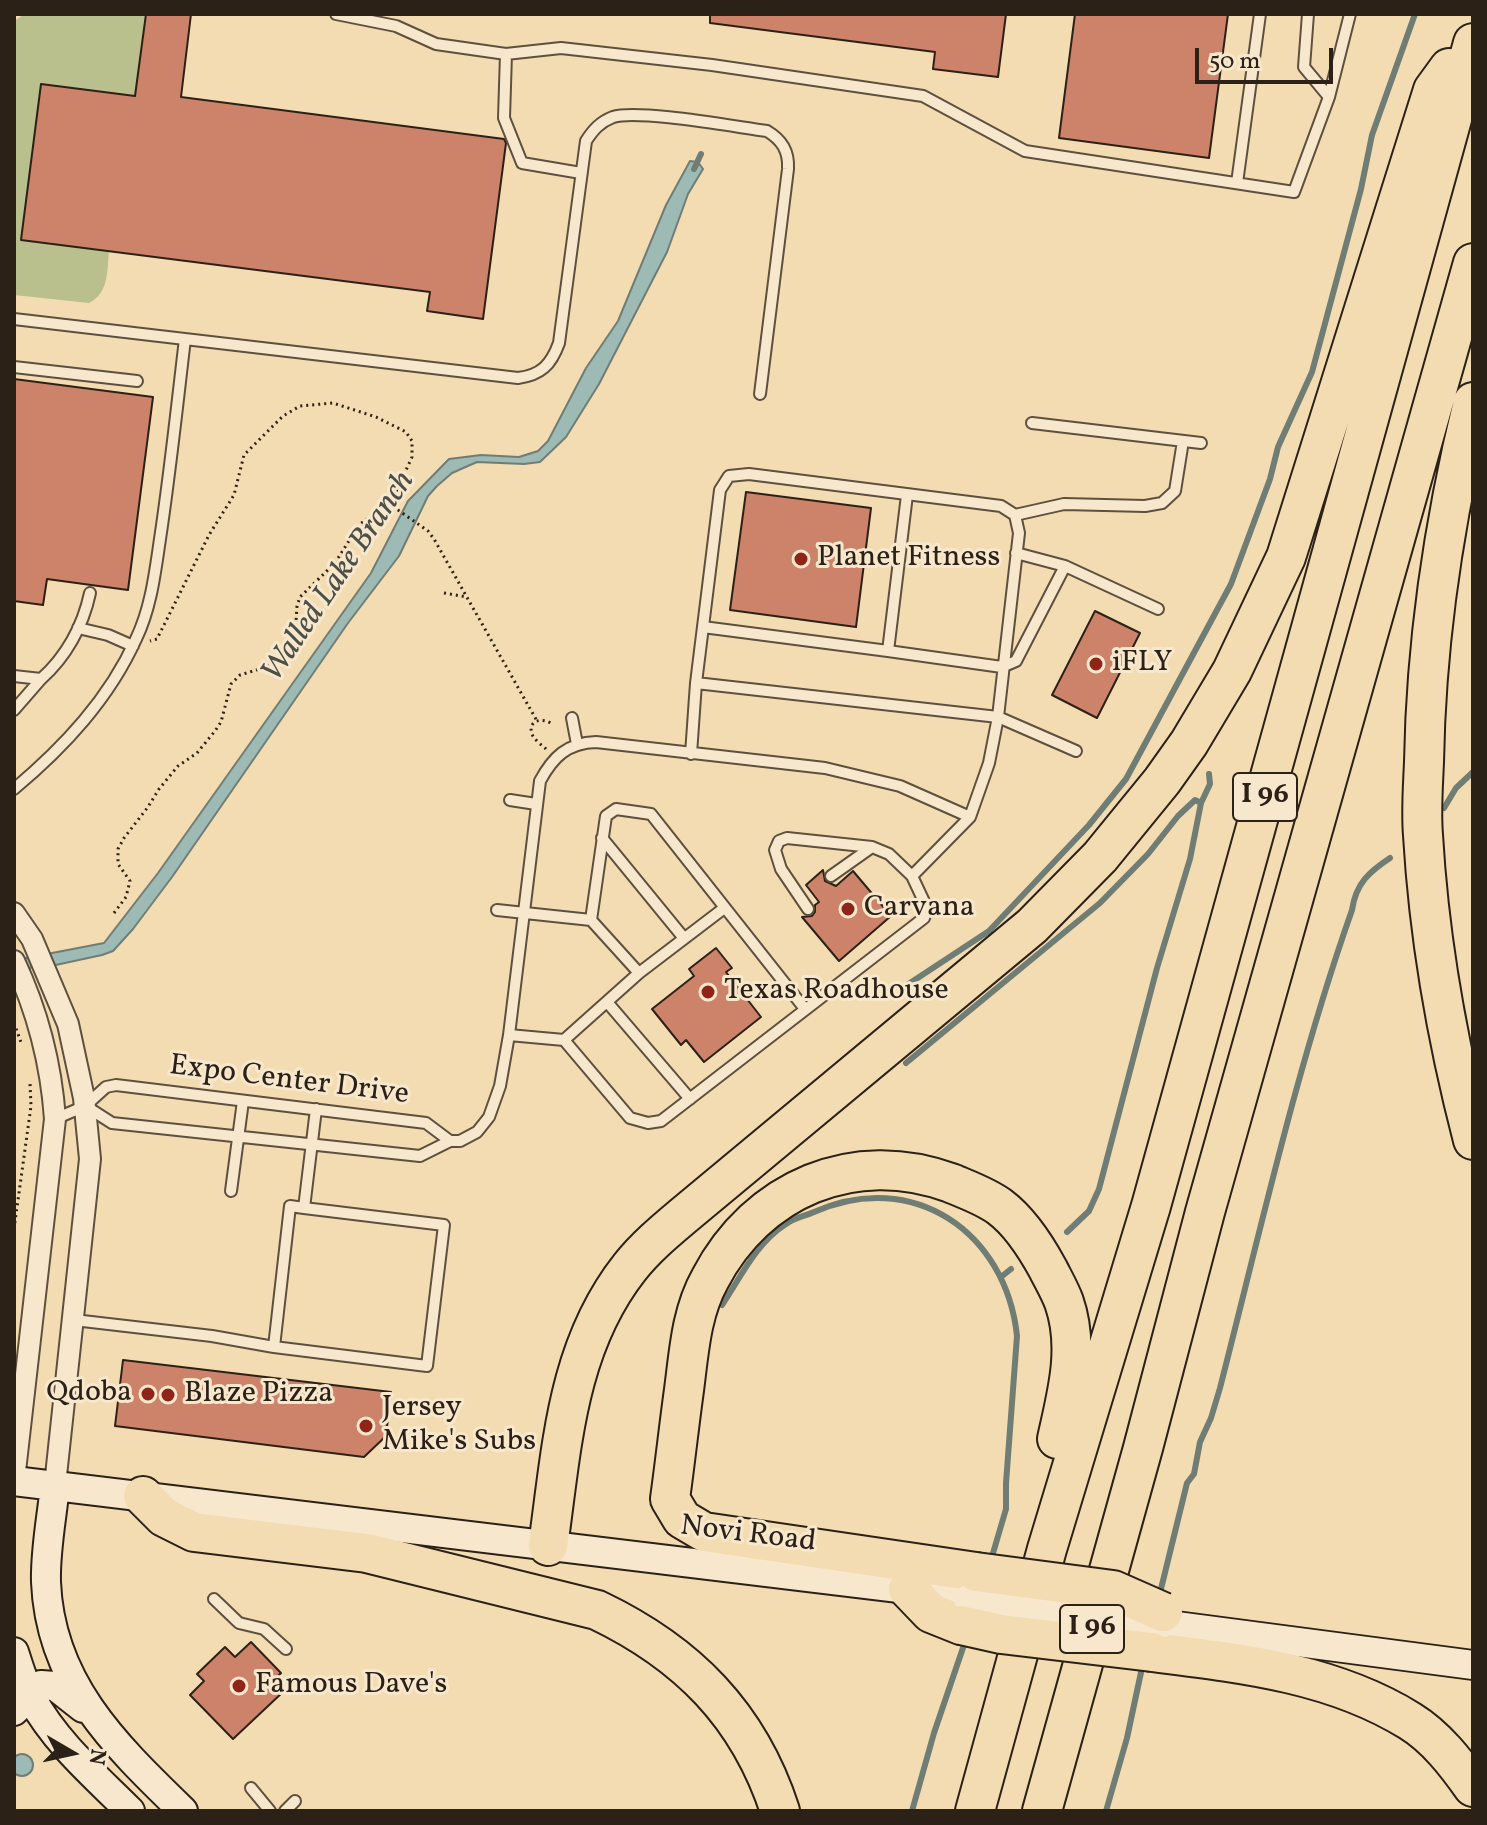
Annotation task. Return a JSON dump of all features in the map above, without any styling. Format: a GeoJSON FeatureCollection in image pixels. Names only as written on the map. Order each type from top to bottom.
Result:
{"type":"FeatureCollection","features":[{"type":"Feature","properties":{"kind":"highway"},"geometry":{"type":"LineString","coordinates":[[548,1546],[573,1384],[582,1351],[593,1324],[630,1266],[683,1216],[1032,926],[1100,857],[1136,815],[1189,743],[1232,671],[1286,557],[1433,90],[1473,33]]}},
{"type":"Feature","properties":{"kind":"highway","name":"I 96"},"geometry":{"type":"LineString","coordinates":[[975,1811],[1047,1549],[1151,1206],[1473,43]]}},
{"type":"Feature","properties":{"kind":"highway","name":"I 96"},"geometry":{"type":"LineString","coordinates":[[1042,1811],[1210,1196],[1473,263]]}},
{"type":"Feature","properties":{"kind":"highway"},"geometry":{"type":"LineString","coordinates":[[1473,402],[1455,476],[1435,595],[1425,719],[1423,833],[1436,972],[1473,1140]]}},
{"type":"Feature","properties":{"kind":"highway"},"geometry":{"type":"LineString","coordinates":[[1047,1549],[1054,1452],[1071,1376],[1072,1342],[1064,1302],[1033,1243],[1001,1208],[973,1191],[926,1174],[872,1169],[817,1181],[788,1194],[760,1213],[730,1244],[708,1281],[693,1322],[670,1499],[682,1519],[704,1532],[968,1598],[1113,1590],[1163,1628],[1354,1693],[1412,1722],[1451,1757],[1473,1787]]}},
{"type":"Feature","properties":{"kind":"highway"},"geometry":{"type":"LineString","coordinates":[[1065,1811],[1143,1494],[1143,1448]]}},
{"type":"Feature","properties":{"kind":"highway"},"geometry":{"type":"LineString","coordinates":[[143,1496],[164,1517],[194,1532],[367,1553],[597,1610],[626,1624],[707,1684],[731,1714],[765,1770],[780,1811]]}},
{"type":"Feature","properties":{"kind":"highway"},"geometry":{"type":"LineString","coordinates":[[908,1589],[931,1613],[968,1598]]}},
{"type":"Feature","properties":{"kind":"highway"},"geometry":{"type":"LineString","coordinates":[[968,1598],[1001,1634],[1163,1628]]}},
{"type":"Feature","properties":{"kind":"main road","name":"Novi Road"},"geometry":{"type":"LineString","coordinates":[[14,1480],[908,1589]]}},
{"type":"Feature","properties":{"kind":"main road"},"geometry":{"type":"LineString","coordinates":[[55,1485],[47,1568],[48,1604],[65,1666],[91,1713]]}},
{"type":"Feature","properties":{"kind":"main road"},"geometry":{"type":"LineString","coordinates":[[1163,1628],[1473,1665]]}},
{"type":"Feature","properties":{"kind":"main road"},"geometry":{"type":"LineString","coordinates":[[14,1652],[22,1704],[130,1811]]}},
{"type":"Feature","properties":{"kind":"main road"},"geometry":{"type":"LineString","coordinates":[[22,1704],[41,1685],[55,1686],[91,1713],[183,1811]]}},
{"type":"Feature","properties":{"kind":"street"},"geometry":{"type":"LineString","coordinates":[[14,913],[32,939],[68,1024],[85,1106],[90,1163],[55,1485]]}},
{"type":"Feature","properties":{"kind":"street"},"geometry":{"type":"LineString","coordinates":[[14,961],[31,996],[41,1029],[52,1078],[55,1119],[14,1480]]}},
{"type":"Feature","properties":{"kind":"lane"},"geometry":{"type":"LineString","coordinates":[[336,14],[396,26],[436,44],[506,54],[561,48],[712,65],[923,96],[1025,151],[1294,192],[1329,97],[1350,14]]}},
{"type":"Feature","properties":{"kind":"lane"},"geometry":{"type":"LineString","coordinates":[[1237,183],[1260,14]]}},
{"type":"Feature","properties":{"kind":"lane"},"geometry":{"type":"LineString","coordinates":[[1308,14],[1304,67],[1329,97]]}},
{"type":"Feature","properties":{"kind":"lane"},"geometry":{"type":"LineString","coordinates":[[506,54],[504,118],[522,163],[581,173]]}},
{"type":"Feature","properties":{"kind":"lane"},"geometry":{"type":"LineString","coordinates":[[14,319],[518,378],[532,376],[545,369],[559,343],[586,141],[603,121],[629,114],[767,131],[778,137],[788,159],[788,169],[760,394]]}},
{"type":"Feature","properties":{"kind":"lane"},"geometry":{"type":"LineString","coordinates":[[14,789],[62,746],[94,710],[133,646],[150,602],[167,497],[185,339]]}},
{"type":"Feature","properties":{"kind":"lane"},"geometry":{"type":"LineString","coordinates":[[14,367],[137,381]]}},
{"type":"Feature","properties":{"kind":"lane"},"geometry":{"type":"LineString","coordinates":[[1032,423],[1201,443]]}},
{"type":"Feature","properties":{"kind":"lane"},"geometry":{"type":"LineString","coordinates":[[1015,515],[1064,504],[1145,506],[1162,503],[1175,491],[1183,441]]}},
{"type":"Feature","properties":{"kind":"lane"},"geometry":{"type":"LineString","coordinates":[[691,754],[696,683],[720,490],[729,476],[749,474],[1001,506],[1015,515],[1019,533],[998,717],[989,763],[970,817],[912,876]]}},
{"type":"Feature","properties":{"kind":"lane"},"geometry":{"type":"LineString","coordinates":[[888,651],[907,495]]}},
{"type":"Feature","properties":{"kind":"lane"},"geometry":{"type":"LineString","coordinates":[[1016,553],[1065,566],[1158,609]]}},
{"type":"Feature","properties":{"kind":"lane"},"geometry":{"type":"LineString","coordinates":[[703,627],[1002,667],[1016,661],[1065,566]]}},
{"type":"Feature","properties":{"kind":"lane"},"geometry":{"type":"LineString","coordinates":[[14,710],[67,650],[86,614],[90,593]]}},
{"type":"Feature","properties":{"kind":"lane"},"geometry":{"type":"LineString","coordinates":[[78,628],[108,635],[133,646]]}},
{"type":"Feature","properties":{"kind":"lane"},"geometry":{"type":"LineString","coordinates":[[14,676],[41,679]]}},
{"type":"Feature","properties":{"kind":"lane"},"geometry":{"type":"LineString","coordinates":[[696,683],[998,717],[1076,751]]}},
{"type":"Feature","properties":{"kind":"lane"},"geometry":{"type":"LineString","coordinates":[[572,718],[577,744]]}},
{"type":"Feature","properties":{"kind":"lane"},"geometry":{"type":"LineString","coordinates":[[450,1141],[460,1141],[477,1132],[489,1117],[500,1086],[540,781],[563,751],[577,744],[596,742],[825,768],[900,786],[970,817]]}},
{"type":"Feature","properties":{"kind":"lane"},"geometry":{"type":"LineString","coordinates":[[510,800],[536,804]]}},
{"type":"Feature","properties":{"kind":"lane"},"geometry":{"type":"LineString","coordinates":[[591,920],[606,816],[616,809],[651,814],[805,1009]]}},
{"type":"Feature","properties":{"kind":"lane"},"geometry":{"type":"LineString","coordinates":[[602,838],[683,937]]}},
{"type":"Feature","properties":{"kind":"lane"},"geometry":{"type":"LineString","coordinates":[[509,1035],[564,1040],[630,1118],[648,1123],[661,1121],[924,918],[927,908],[912,876],[889,854],[872,847],[787,838],[779,841],[775,850],[781,869],[808,909]]}},
{"type":"Feature","properties":{"kind":"lane"},"geometry":{"type":"LineString","coordinates":[[831,876],[872,847]]}},
{"type":"Feature","properties":{"kind":"lane"},"geometry":{"type":"LineString","coordinates":[[564,1040],[639,973],[723,909]]}},
{"type":"Feature","properties":{"kind":"lane"},"geometry":{"type":"LineString","coordinates":[[497,910],[591,920],[639,973]]}},
{"type":"Feature","properties":{"kind":"lane"},"geometry":{"type":"LineString","coordinates":[[607,1002],[690,1099]]}},
{"type":"Feature","properties":{"kind":"lane","name":"Expo Center Drive"},"geometry":{"type":"LineString","coordinates":[[55,1119],[85,1106],[106,1087],[116,1085],[426,1123],[450,1141],[420,1156],[112,1123],[85,1106]]}},
{"type":"Feature","properties":{"kind":"lane"},"geometry":{"type":"LineString","coordinates":[[231,1191],[243,1101]]}},
{"type":"Feature","properties":{"kind":"lane"},"geometry":{"type":"LineString","coordinates":[[304,1208],[316,1109]]}},
{"type":"Feature","properties":{"kind":"lane"},"geometry":{"type":"LineString","coordinates":[[74,1320],[212,1336],[274,1347],[427,1366],[444,1225],[290,1206],[274,1347]]}},
{"type":"Feature","properties":{"kind":"lane"},"geometry":{"type":"LineString","coordinates":[[214,1599],[239,1623],[264,1629],[286,1649]]}},
{"type":"Feature","properties":{"kind":"lane"},"geometry":{"type":"LineString","coordinates":[[251,1788],[270,1811]]}},
{"type":"Feature","properties":{"kind":"lane"},"geometry":{"type":"LineString","coordinates":[[285,1811],[295,1801]]}},
{"type":"Feature","properties":{"kind":"path"},"geometry":{"type":"LineString","coordinates":[[114,913],[130,889],[130,881],[122,872],[117,856],[124,838],[178,766],[197,753],[215,731],[221,722],[231,684],[240,675],[279,663],[284,656],[295,636],[300,597],[335,563],[359,525],[388,503],[412,457],[412,441],[406,432],[376,417],[333,403],[300,406],[283,416],[244,455],[234,495],[209,535],[157,639],[133,646]]}},
{"type":"Feature","properties":{"kind":"path"},"geometry":{"type":"LineString","coordinates":[[388,503],[428,531],[537,721]]}},
{"type":"Feature","properties":{"kind":"path"},"geometry":{"type":"LineString","coordinates":[[444,593],[467,597]]}},
{"type":"Feature","properties":{"kind":"path"},"geometry":{"type":"LineString","coordinates":[[553,725],[547,719],[537,721],[532,728],[533,736],[555,758]]}},
{"type":"Feature","properties":{"kind":"path"},"geometry":{"type":"LineString","coordinates":[[14,1023],[24,1052]]}},
{"type":"Feature","properties":{"kind":"path"},"geometry":{"type":"LineString","coordinates":[[14,1229],[31,1106],[30,1078]]}},
{"type":"Feature","properties":{"kind":"green space"},"geometry":{"type":"Polygon","coordinates":[[[25,14],[146,14],[137,84],[170,100],[41,84],[21,240],[109,251],[104,287],[89,303],[14,295],[14,21],[25,14]]]}},
{"type":"Feature","properties":{"kind":"water"},"geometry":{"type":"Polygon","coordinates":[[[690,161],[698,162],[703,169],[688,194],[667,252],[599,384],[566,437],[540,462],[477,462],[452,473],[437,486],[428,496],[399,556],[348,623],[133,929],[113,951],[102,955],[51,966],[33,965],[14,987],[14,970],[26,958],[104,943],[158,873],[371,573],[408,501],[449,459],[481,455],[519,457],[538,451],[548,441],[586,368],[618,321],[666,205],[690,161]]]}},
{"type":"Feature","properties":{"kind":"water"},"geometry":{"type":"Polygon","coordinates":[[[22,1754],[30,1757],[33,1765],[30,1773],[22,1776],[14,1773],[11,1765],[14,1757],[22,1754]]]}},
{"type":"Feature","properties":{"kind":"building"},"geometry":{"type":"Polygon","coordinates":[[[146,14],[191,14],[181,97],[504,139],[506,143],[483,319],[427,311],[430,292],[21,240],[41,84],[135,96],[146,14]]]}},
{"type":"Feature","properties":{"kind":"building"},"geometry":{"type":"Polygon","coordinates":[[[710,14],[1006,14],[998,77],[933,69],[935,52],[710,23],[710,14]]]}},
{"type":"Feature","properties":{"kind":"building"},"geometry":{"type":"Polygon","coordinates":[[[1075,14],[1228,14],[1209,158],[1059,138],[1075,14]]]}},
{"type":"Feature","properties":{"kind":"building"},"geometry":{"type":"Polygon","coordinates":[[[14,379],[153,397],[128,590],[47,579],[43,605],[14,601],[14,379]]]}},
{"type":"Feature","properties":{"kind":"building","name":"Planet Fitness"},"geometry":{"type":"Polygon","coordinates":[[[746,492],[871,508],[856,627],[730,610],[746,492]]]}},
{"type":"Feature","properties":{"kind":"building","name":"iFLY"},"geometry":{"type":"Polygon","coordinates":[[[1095,611],[1140,633],[1097,718],[1052,695],[1095,611]]]}},
{"type":"Feature","properties":{"kind":"building","name":"Carvana"},"geometry":{"type":"Polygon","coordinates":[[[823,870],[825,881],[836,886],[853,871],[891,916],[839,961],[802,917],[812,916],[815,912],[815,905],[819,902],[806,885],[823,870]]]}},
{"type":"Feature","properties":{"kind":"building","name":"Texas Roadhouse"},"geometry":{"type":"Polygon","coordinates":[[[716,948],[732,968],[726,972],[761,1017],[704,1062],[686,1040],[681,1045],[652,1009],[694,976],[689,969],[716,948]]]}},
{"type":"Feature","properties":{"kind":"building"},"geometry":{"type":"Polygon","coordinates":[[[123,1360],[391,1392],[386,1436],[364,1457],[115,1426],[123,1360]]]}},
{"type":"Feature","properties":{"kind":"building","name":"Famous Dave's"},"geometry":{"type":"Polygon","coordinates":[[[251,1642],[281,1673],[274,1680],[284,1691],[233,1739],[190,1695],[204,1681],[197,1674],[225,1647],[235,1657],[251,1642]]]}},
{"type":"Feature","properties":{"kind":"waterway"},"geometry":{"type":"LineString","coordinates":[[907,985],[989,931],[1089,825],[1126,779],[1231,584],[1270,479],[1278,447],[1312,372],[1361,189],[1372,135],[1415,14]]}},
{"type":"Feature","properties":{"kind":"waterway","name":"Walled Lake Branch"},"geometry":{"type":"LineString","coordinates":[[694,169],[701,154]]}},
{"type":"Feature","properties":{"kind":"waterway"},"geometry":{"type":"LineString","coordinates":[[1444,808],[1456,788],[1473,772]]}},
{"type":"Feature","properties":{"kind":"waterway"},"geometry":{"type":"LineString","coordinates":[[1067,1232],[1089,1211],[1099,1189],[1157,968],[1190,859],[1201,803],[1210,784],[1209,774]]}},
{"type":"Feature","properties":{"kind":"waterway"},"geometry":{"type":"LineString","coordinates":[[906,1063],[1100,903],[1148,854],[1178,816],[1195,800],[1201,803]]}},
{"type":"Feature","properties":{"kind":"waterway"},"geometry":{"type":"LineString","coordinates":[[1159,1597],[1187,1483],[1194,1474],[1200,1442],[1220,1388],[1281,1148],[1332,969],[1360,885],[1390,858]]}},
{"type":"Feature","properties":{"kind":"waterway"},"geometry":{"type":"LineString","coordinates":[[722,1305],[750,1261],[775,1232],[796,1219],[851,1200],[886,1198],[919,1204],[948,1218],[974,1239],[995,1267],[1009,1299],[1017,1336],[1006,1509],[991,1560]]}},
{"type":"Feature","properties":{"kind":"waterway"},"geometry":{"type":"LineString","coordinates":[[1001,1277],[1011,1269]]}},
{"type":"Feature","properties":{"kind":"waterway"},"geometry":{"type":"LineString","coordinates":[[912,1811],[966,1639]]}},
{"type":"Feature","properties":{"kind":"waterway"},"geometry":{"type":"LineString","coordinates":[[1106,1811],[1127,1738],[1143,1663]]}},
{"type":"Feature","properties":{"kind":"place","name":"Planet Fitness"},"geometry":{"type":"Point","coordinates":[801,559]}},
{"type":"Feature","properties":{"kind":"place","name":"iFLY"},"geometry":{"type":"Point","coordinates":[1096,664]}},
{"type":"Feature","properties":{"kind":"place","name":"Carvana"},"geometry":{"type":"Point","coordinates":[848,909]}},
{"type":"Feature","properties":{"kind":"place","name":"Texas Roadhouse"},"geometry":{"type":"Point","coordinates":[708,992]}},
{"type":"Feature","properties":{"kind":"place","name":"Qdoba"},"geometry":{"type":"Point","coordinates":[148,1394]}},
{"type":"Feature","properties":{"kind":"place","name":"Blaze Pizza"},"geometry":{"type":"Point","coordinates":[168,1395]}},
{"type":"Feature","properties":{"kind":"place","name":"Jersey Mike's Subs"},"geometry":{"type":"Point","coordinates":[366,1426]}},
{"type":"Feature","properties":{"kind":"place","name":"Famous Dave's"},"geometry":{"type":"Point","coordinates":[239,1686]}}]}
